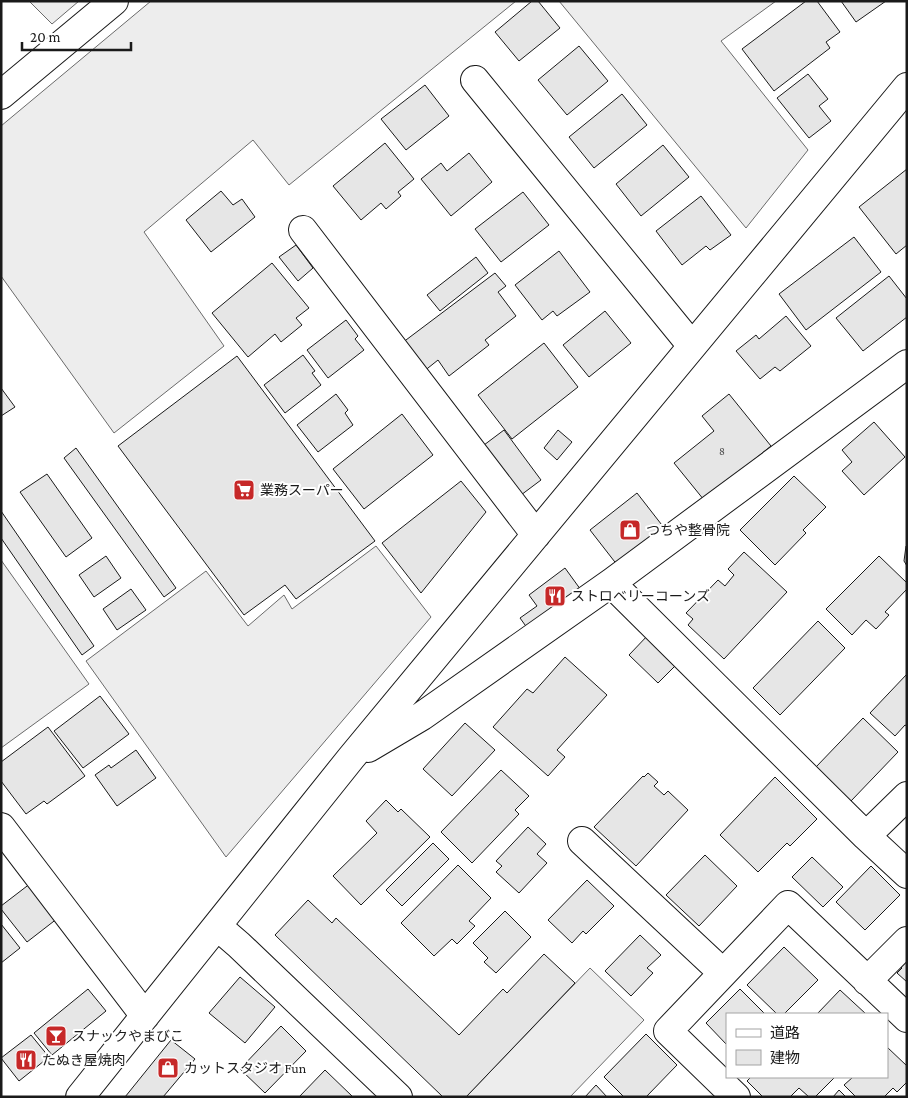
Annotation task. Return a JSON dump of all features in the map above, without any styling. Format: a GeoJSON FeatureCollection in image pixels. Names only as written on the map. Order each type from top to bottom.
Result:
{"type":"FeatureCollection","features":[{"type":"Feature","properties":{"kind":"street"},"geometry":{"type":"LineString","coordinates":[[1,95],[114,1]]}},
{"type":"Feature","properties":{"kind":"street"},"geometry":{"type":"LineString","coordinates":[[475,80],[692,346]]}},
{"type":"Feature","properties":{"kind":"street"},"geometry":{"type":"LineString","coordinates":[[80,1097],[351,758],[907,87]]}},
{"type":"Feature","properties":{"kind":"street"},"geometry":{"type":"LineString","coordinates":[[304,230],[536,535]]}},
{"type":"Feature","properties":{"kind":"street"},"geometry":{"type":"LineString","coordinates":[[351,758],[422,716],[611,584],[907,364]]}},
{"type":"Feature","properties":{"kind":"street"},"geometry":{"type":"LineString","coordinates":[[611,584],[866,836],[907,874]]}},
{"type":"Feature","properties":{"kind":"street"},"geometry":{"type":"LineString","coordinates":[[866,836],[907,796]]}},
{"type":"Feature","properties":{"kind":"street"},"geometry":{"type":"LineString","coordinates":[[1,827],[145,1016]]}},
{"type":"Feature","properties":{"kind":"street"},"geometry":{"type":"LineString","coordinates":[[582,841],[723,973]]}},
{"type":"Feature","properties":{"kind":"street"},"geometry":{"type":"LineString","coordinates":[[729,1094],[668,1031],[788,905],[907,1018]]}},
{"type":"Feature","properties":{"kind":"street"},"geometry":{"type":"LineString","coordinates":[[217,926],[398,1097]]}},
{"type":"Feature","properties":{"kind":"street"},"geometry":{"type":"LineString","coordinates":[[867,981],[907,941]]}},
{"type":"Feature","properties":{"kind":"shaded area"},"geometry":{"type":"Polygon","coordinates":[[[29,1],[79,1],[52,24],[29,1]]]}},
{"type":"Feature","properties":{"kind":"shaded area"},"geometry":{"type":"Polygon","coordinates":[[[151,1],[516,1],[289,185],[253,140],[144,232],[224,346],[114,433],[1,276],[1,126],[151,1]]]}},
{"type":"Feature","properties":{"kind":"shaded area"},"geometry":{"type":"Polygon","coordinates":[[[559,1],[776,1],[721,41],[808,150],[746,228],[559,1]]]}},
{"type":"Feature","properties":{"kind":"shaded area"},"geometry":{"type":"Polygon","coordinates":[[[376,546],[431,617],[226,857],[86,661],[206,571],[248,626],[284,595],[292,609],[376,546]]]}},
{"type":"Feature","properties":{"kind":"shaded area"},"geometry":{"type":"Polygon","coordinates":[[[1,560],[89,684],[1,748],[1,560]]]}},
{"type":"Feature","properties":{"kind":"shaded area"},"geometry":{"type":"Polygon","coordinates":[[[590,968],[644,1020],[570,1097],[466,1097],[590,968]]]}},
{"type":"Feature","properties":{"kind":"building"},"geometry":{"type":"Polygon","coordinates":[[[532,1],[538,1],[560,28],[519,61],[495,32],[532,1]]]}},
{"type":"Feature","properties":{"kind":"building"},"geometry":{"type":"Polygon","coordinates":[[[806,1],[817,1],[840,32],[826,42],[830,48],[774,91],[742,49],[806,1]]]}},
{"type":"Feature","properties":{"kind":"building"},"geometry":{"type":"Polygon","coordinates":[[[841,1],[886,1],[856,22],[841,1]]]}},
{"type":"Feature","properties":{"kind":"building"},"geometry":{"type":"Polygon","coordinates":[[[579,46],[608,81],[567,115],[538,80],[579,46]]]}},
{"type":"Feature","properties":{"kind":"building"},"geometry":{"type":"Polygon","coordinates":[[[808,74],[828,99],[819,106],[831,121],[809,138],[777,98],[808,74]]]}},
{"type":"Feature","properties":{"kind":"building"},"geometry":{"type":"Polygon","coordinates":[[[425,85],[449,116],[406,150],[381,119],[425,85]]]}},
{"type":"Feature","properties":{"kind":"building"},"geometry":{"type":"Polygon","coordinates":[[[622,94],[647,125],[594,168],[569,137],[622,94]]]}},
{"type":"Feature","properties":{"kind":"building"},"geometry":{"type":"Polygon","coordinates":[[[385,143],[414,179],[398,192],[401,196],[386,209],[381,203],[361,220],[333,186],[385,143]]]}},
{"type":"Feature","properties":{"kind":"building"},"geometry":{"type":"Polygon","coordinates":[[[663,145],[689,177],[641,216],[616,184],[663,145]]]}},
{"type":"Feature","properties":{"kind":"building"},"geometry":{"type":"Polygon","coordinates":[[[469,153],[492,182],[451,216],[421,179],[441,163],[447,171],[469,153]]]}},
{"type":"Feature","properties":{"kind":"building"},"geometry":{"type":"Polygon","coordinates":[[[907,169],[907,245],[896,254],[859,207],[907,169]]]}},
{"type":"Feature","properties":{"kind":"building"},"geometry":{"type":"Polygon","coordinates":[[[221,191],[233,205],[242,199],[255,217],[211,252],[186,220],[221,191]]]}},
{"type":"Feature","properties":{"kind":"building"},"geometry":{"type":"Polygon","coordinates":[[[523,192],[549,225],[501,262],[475,229],[523,192]]]}},
{"type":"Feature","properties":{"kind":"building"},"geometry":{"type":"Polygon","coordinates":[[[701,196],[731,235],[710,250],[706,246],[682,265],[656,231],[701,196]]]}},
{"type":"Feature","properties":{"kind":"building"},"geometry":{"type":"Polygon","coordinates":[[[854,237],[881,272],[806,330],[779,294],[854,237]]]}},
{"type":"Feature","properties":{"kind":"building"},"geometry":{"type":"Polygon","coordinates":[[[296,245],[313,268],[298,281],[279,257],[296,245]]]}},
{"type":"Feature","properties":{"kind":"building"},"geometry":{"type":"Polygon","coordinates":[[[559,251],[590,292],[557,316],[553,311],[542,320],[515,285],[559,251]]]}},
{"type":"Feature","properties":{"kind":"building"},"geometry":{"type":"Polygon","coordinates":[[[476,257],[488,273],[440,311],[427,295],[476,257]]]}},
{"type":"Feature","properties":{"kind":"building"},"geometry":{"type":"Polygon","coordinates":[[[272,263],[309,308],[296,318],[302,325],[281,342],[275,334],[248,357],[212,313],[272,263]]]}},
{"type":"Feature","properties":{"kind":"building"},"geometry":{"type":"Polygon","coordinates":[[[495,273],[506,286],[498,292],[516,316],[485,340],[489,345],[449,376],[438,360],[423,372],[402,343],[495,273]]]}},
{"type":"Feature","properties":{"kind":"building"},"geometry":{"type":"Polygon","coordinates":[[[889,276],[907,299],[907,317],[863,351],[836,318],[889,276]]]}},
{"type":"Feature","properties":{"kind":"building"},"geometry":{"type":"Polygon","coordinates":[[[605,311],[631,343],[589,377],[563,345],[605,311]]]}},
{"type":"Feature","properties":{"kind":"building"},"geometry":{"type":"Polygon","coordinates":[[[786,316],[811,346],[780,371],[775,367],[760,379],[736,351],[756,335],[759,339],[786,316]]]}},
{"type":"Feature","properties":{"kind":"building"},"geometry":{"type":"Polygon","coordinates":[[[346,320],[358,336],[355,339],[364,350],[328,378],[307,350],[346,320]]]}},
{"type":"Feature","properties":{"kind":"building"},"geometry":{"type":"Polygon","coordinates":[[[544,343],[578,387],[512,439],[478,395],[544,343]]]}},
{"type":"Feature","properties":{"kind":"building"},"geometry":{"type":"Polygon","coordinates":[[[303,355],[315,371],[312,373],[321,385],[285,413],[264,385],[303,355]]]}},
{"type":"Feature","properties":{"kind":"building"},"geometry":{"type":"Polygon","coordinates":[[[237,356],[375,541],[296,599],[285,585],[244,615],[118,446],[237,356]]]}},
{"type":"Feature","properties":{"kind":"building"},"geometry":{"type":"Polygon","coordinates":[[[1,388],[15,407],[1,416],[1,388]]]}},
{"type":"Feature","properties":{"kind":"building"},"geometry":{"type":"Polygon","coordinates":[[[336,394],[348,410],[345,413],[353,425],[318,452],[297,425],[336,394]]]}},
{"type":"Feature","properties":{"kind":"building"},"geometry":{"type":"Polygon","coordinates":[[[729,394],[771,446],[704,500],[674,463],[714,431],[702,416],[729,394]]]}},
{"type":"Feature","properties":{"kind":"building"},"geometry":{"type":"Polygon","coordinates":[[[402,414],[433,455],[364,509],[333,469],[402,414]]]}},
{"type":"Feature","properties":{"kind":"building"},"geometry":{"type":"Polygon","coordinates":[[[874,422],[905,457],[864,495],[842,471],[852,462],[842,450],[874,422]]]}},
{"type":"Feature","properties":{"kind":"building"},"geometry":{"type":"Polygon","coordinates":[[[504,430],[541,480],[521,495],[484,445],[504,430]]]}},
{"type":"Feature","properties":{"kind":"building"},"geometry":{"type":"Polygon","coordinates":[[[558,430],[572,442],[557,460],[544,448],[558,430]]]}},
{"type":"Feature","properties":{"kind":"building"},"geometry":{"type":"Polygon","coordinates":[[[76,448],[176,588],[164,597],[64,458],[76,448]]]}},
{"type":"Feature","properties":{"kind":"building"},"geometry":{"type":"Polygon","coordinates":[[[47,474],[92,538],[66,557],[20,492],[47,474]]]}},
{"type":"Feature","properties":{"kind":"building"},"geometry":{"type":"Polygon","coordinates":[[[794,476],[826,507],[803,530],[806,533],[775,565],[740,530],[794,476]]]}},
{"type":"Feature","properties":{"kind":"building"},"geometry":{"type":"Polygon","coordinates":[[[461,481],[486,512],[421,593],[382,543],[461,481]]]}},
{"type":"Feature","properties":{"kind":"building"},"geometry":{"type":"Polygon","coordinates":[[[637,493],[665,529],[618,566],[590,530],[637,493]]]}},
{"type":"Feature","properties":{"kind":"building"},"geometry":{"type":"Polygon","coordinates":[[[1,511],[94,646],[82,655],[1,538],[1,511]]]}},
{"type":"Feature","properties":{"kind":"building"},"geometry":{"type":"Polygon","coordinates":[[[907,546],[907,566],[904,561],[907,546]]]}},
{"type":"Feature","properties":{"kind":"building"},"geometry":{"type":"Polygon","coordinates":[[[744,552],[787,592],[724,659],[688,625],[693,619],[686,613],[718,580],[725,586],[734,575],[728,569],[744,552]]]}},
{"type":"Feature","properties":{"kind":"building"},"geometry":{"type":"Polygon","coordinates":[[[106,556],[121,578],[94,597],[79,575],[106,556]]]}},
{"type":"Feature","properties":{"kind":"building"},"geometry":{"type":"Polygon","coordinates":[[[879,556],[907,583],[907,589],[885,612],[889,615],[876,629],[866,620],[852,635],[826,609],[879,556]]]}},
{"type":"Feature","properties":{"kind":"building"},"geometry":{"type":"Polygon","coordinates":[[[565,568],[586,597],[533,636],[520,618],[537,606],[529,595],[565,568]]]}},
{"type":"Feature","properties":{"kind":"building"},"geometry":{"type":"Polygon","coordinates":[[[131,589],[146,610],[117,630],[103,609],[131,589]]]}},
{"type":"Feature","properties":{"kind":"building"},"geometry":{"type":"Polygon","coordinates":[[[818,621],[845,648],[780,715],[753,688],[818,621]]]}},
{"type":"Feature","properties":{"kind":"building"},"geometry":{"type":"Polygon","coordinates":[[[649,634],[675,659],[672,663],[675,666],[658,683],[629,655],[649,634]]]}},
{"type":"Feature","properties":{"kind":"building"},"geometry":{"type":"Polygon","coordinates":[[[565,657],[607,695],[557,750],[565,757],[548,776],[493,727],[527,689],[533,693],[565,657]]]}},
{"type":"Feature","properties":{"kind":"building"},"geometry":{"type":"Polygon","coordinates":[[[907,674],[907,726],[905,725],[895,736],[870,713],[907,674]]]}},
{"type":"Feature","properties":{"kind":"building"},"geometry":{"type":"Polygon","coordinates":[[[100,696],[129,734],[83,768],[54,731],[100,696]]]}},
{"type":"Feature","properties":{"kind":"building"},"geometry":{"type":"Polygon","coordinates":[[[863,718],[898,752],[851,801],[816,767],[863,718]]]}},
{"type":"Feature","properties":{"kind":"building"},"geometry":{"type":"Polygon","coordinates":[[[465,723],[495,750],[452,796],[423,769],[465,723]]]}},
{"type":"Feature","properties":{"kind":"building"},"geometry":{"type":"Polygon","coordinates":[[[48,727],[85,776],[47,804],[44,801],[26,814],[1,781],[1,762],[48,727]]]}},
{"type":"Feature","properties":{"kind":"building"},"geometry":{"type":"Polygon","coordinates":[[[136,750],[156,778],[117,806],[95,775],[109,765],[111,768],[136,750]]]}},
{"type":"Feature","properties":{"kind":"building"},"geometry":{"type":"Polygon","coordinates":[[[501,770],[529,796],[515,810],[519,814],[472,863],[441,832],[501,770]]]}},
{"type":"Feature","properties":{"kind":"building"},"geometry":{"type":"Polygon","coordinates":[[[648,773],[658,782],[654,786],[664,795],[668,791],[688,810],[636,866],[594,827],[648,773]]]}},
{"type":"Feature","properties":{"kind":"building"},"geometry":{"type":"Polygon","coordinates":[[[775,777],[817,819],[790,846],[787,843],[758,872],[720,835],[775,777]]]}},
{"type":"Feature","properties":{"kind":"building"},"geometry":{"type":"Polygon","coordinates":[[[386,800],[398,812],[401,809],[430,837],[361,905],[333,876],[377,833],[366,821],[386,800]]]}},
{"type":"Feature","properties":{"kind":"building"},"geometry":{"type":"Polygon","coordinates":[[[528,827],[546,844],[537,854],[547,863],[519,893],[496,872],[502,866],[496,861],[528,827]]]}},
{"type":"Feature","properties":{"kind":"building"},"geometry":{"type":"Polygon","coordinates":[[[433,843],[449,859],[402,906],[386,890],[433,843]]]}},
{"type":"Feature","properties":{"kind":"building"},"geometry":{"type":"Polygon","coordinates":[[[705,855],[737,886],[699,926],[666,895],[705,855]]]}},
{"type":"Feature","properties":{"kind":"building"},"geometry":{"type":"Polygon","coordinates":[[[812,857],[843,887],[823,907],[792,877],[812,857]]]}},
{"type":"Feature","properties":{"kind":"building"},"geometry":{"type":"Polygon","coordinates":[[[458,865],[491,898],[469,921],[475,926],[457,944],[452,939],[434,956],[401,923],[458,865]]]}},
{"type":"Feature","properties":{"kind":"building"},"geometry":{"type":"Polygon","coordinates":[[[871,866],[900,895],[865,930],[836,902],[871,866]]]}},
{"type":"Feature","properties":{"kind":"building"},"geometry":{"type":"Polygon","coordinates":[[[587,880],[614,906],[586,934],[583,931],[572,943],[548,920],[587,880]]]}},
{"type":"Feature","properties":{"kind":"building"},"geometry":{"type":"Polygon","coordinates":[[[31,883],[58,918],[27,942],[1,909],[1,906],[31,883]]]}},
{"type":"Feature","properties":{"kind":"building"},"geometry":{"type":"Polygon","coordinates":[[[308,900],[332,923],[336,918],[459,1035],[503,989],[507,993],[544,954],[575,983],[466,1097],[443,1097],[275,935],[308,900]]]}},
{"type":"Feature","properties":{"kind":"building"},"geometry":{"type":"Polygon","coordinates":[[[505,911],[531,937],[496,973],[484,962],[488,958],[473,943],[505,911]]]}},
{"type":"Feature","properties":{"kind":"building"},"geometry":{"type":"Polygon","coordinates":[[[1,924],[20,948],[1,963],[1,924]]]}},
{"type":"Feature","properties":{"kind":"building"},"geometry":{"type":"Polygon","coordinates":[[[640,935],[661,955],[647,968],[653,973],[631,996],[605,971],[640,935]]]}},
{"type":"Feature","properties":{"kind":"building"},"geometry":{"type":"Polygon","coordinates":[[[784,947],[818,980],[785,1013],[776,1013],[747,985],[784,947]]]}},
{"type":"Feature","properties":{"kind":"building"},"geometry":{"type":"Polygon","coordinates":[[[907,955],[907,982],[897,973],[902,968],[898,964],[907,955]]]}},
{"type":"Feature","properties":{"kind":"building"},"geometry":{"type":"Polygon","coordinates":[[[240,977],[275,1007],[245,1043],[209,1013],[240,977]]]}},
{"type":"Feature","properties":{"kind":"building"},"geometry":{"type":"Polygon","coordinates":[[[88,989],[106,1011],[52,1055],[34,1033],[88,989]]]}},
{"type":"Feature","properties":{"kind":"building"},"geometry":{"type":"Polygon","coordinates":[[[740,989],[764,1013],[726,1013],[726,1044],[706,1023],[740,989]]]}},
{"type":"Feature","properties":{"kind":"building"},"geometry":{"type":"Polygon","coordinates":[[[840,990],[865,1013],[818,1013],[840,990]]]}},
{"type":"Feature","properties":{"kind":"building"},"geometry":{"type":"Polygon","coordinates":[[[281,1026],[306,1051],[265,1093],[240,1069],[281,1026]]]}},
{"type":"Feature","properties":{"kind":"building"},"geometry":{"type":"Polygon","coordinates":[[[646,1034],[677,1065],[646,1097],[624,1097],[604,1077],[646,1034]]]}},
{"type":"Feature","properties":{"kind":"building"},"geometry":{"type":"Polygon","coordinates":[[[31,1035],[49,1057],[19,1081],[1,1058],[31,1035]]]}},
{"type":"Feature","properties":{"kind":"building"},"geometry":{"type":"Polygon","coordinates":[[[171,1040],[195,1059],[163,1097],[125,1097],[171,1040]]]}},
{"type":"Feature","properties":{"kind":"building"},"geometry":{"type":"Polygon","coordinates":[[[888,1048],[907,1066],[907,1082],[897,1092],[893,1088],[884,1097],[856,1097],[844,1085],[852,1078],[888,1078],[888,1048]]]}},
{"type":"Feature","properties":{"kind":"building"},"geometry":{"type":"Polygon","coordinates":[[[325,1070],[353,1097],[299,1097],[325,1070]]]}},
{"type":"Feature","properties":{"kind":"building"},"geometry":{"type":"Polygon","coordinates":[[[750,1078],[834,1078],[815,1097],[809,1097],[799,1088],[790,1097],[763,1097],[747,1081],[750,1078]]]}},
{"type":"Feature","properties":{"kind":"building"},"geometry":{"type":"Polygon","coordinates":[[[596,1085],[607,1097],[585,1097],[596,1085]]]}},
{"type":"Feature","properties":{"kind":"building"},"geometry":{"type":"Polygon","coordinates":[[[839,1090],[846,1097],[833,1097],[839,1090]]]}},
{"type":"Feature","properties":{"kind":"place","name":"業務スーパー"},"geometry":{"type":"Point","coordinates":[244,490]}},
{"type":"Feature","properties":{"kind":"place","name":"つちや整骨院"},"geometry":{"type":"Point","coordinates":[630,530]}},
{"type":"Feature","properties":{"kind":"place","name":"ストロベリーコーンズ"},"geometry":{"type":"Point","coordinates":[555,596]}},
{"type":"Feature","properties":{"kind":"place","name":"スナックやまびこ"},"geometry":{"type":"Point","coordinates":[56,1036]}},
{"type":"Feature","properties":{"kind":"place","name":"たぬき屋焼肉"},"geometry":{"type":"Point","coordinates":[26,1060]}},
{"type":"Feature","properties":{"kind":"place","name":"カットスタジオ Fun"},"geometry":{"type":"Point","coordinates":[168,1068]}}]}
